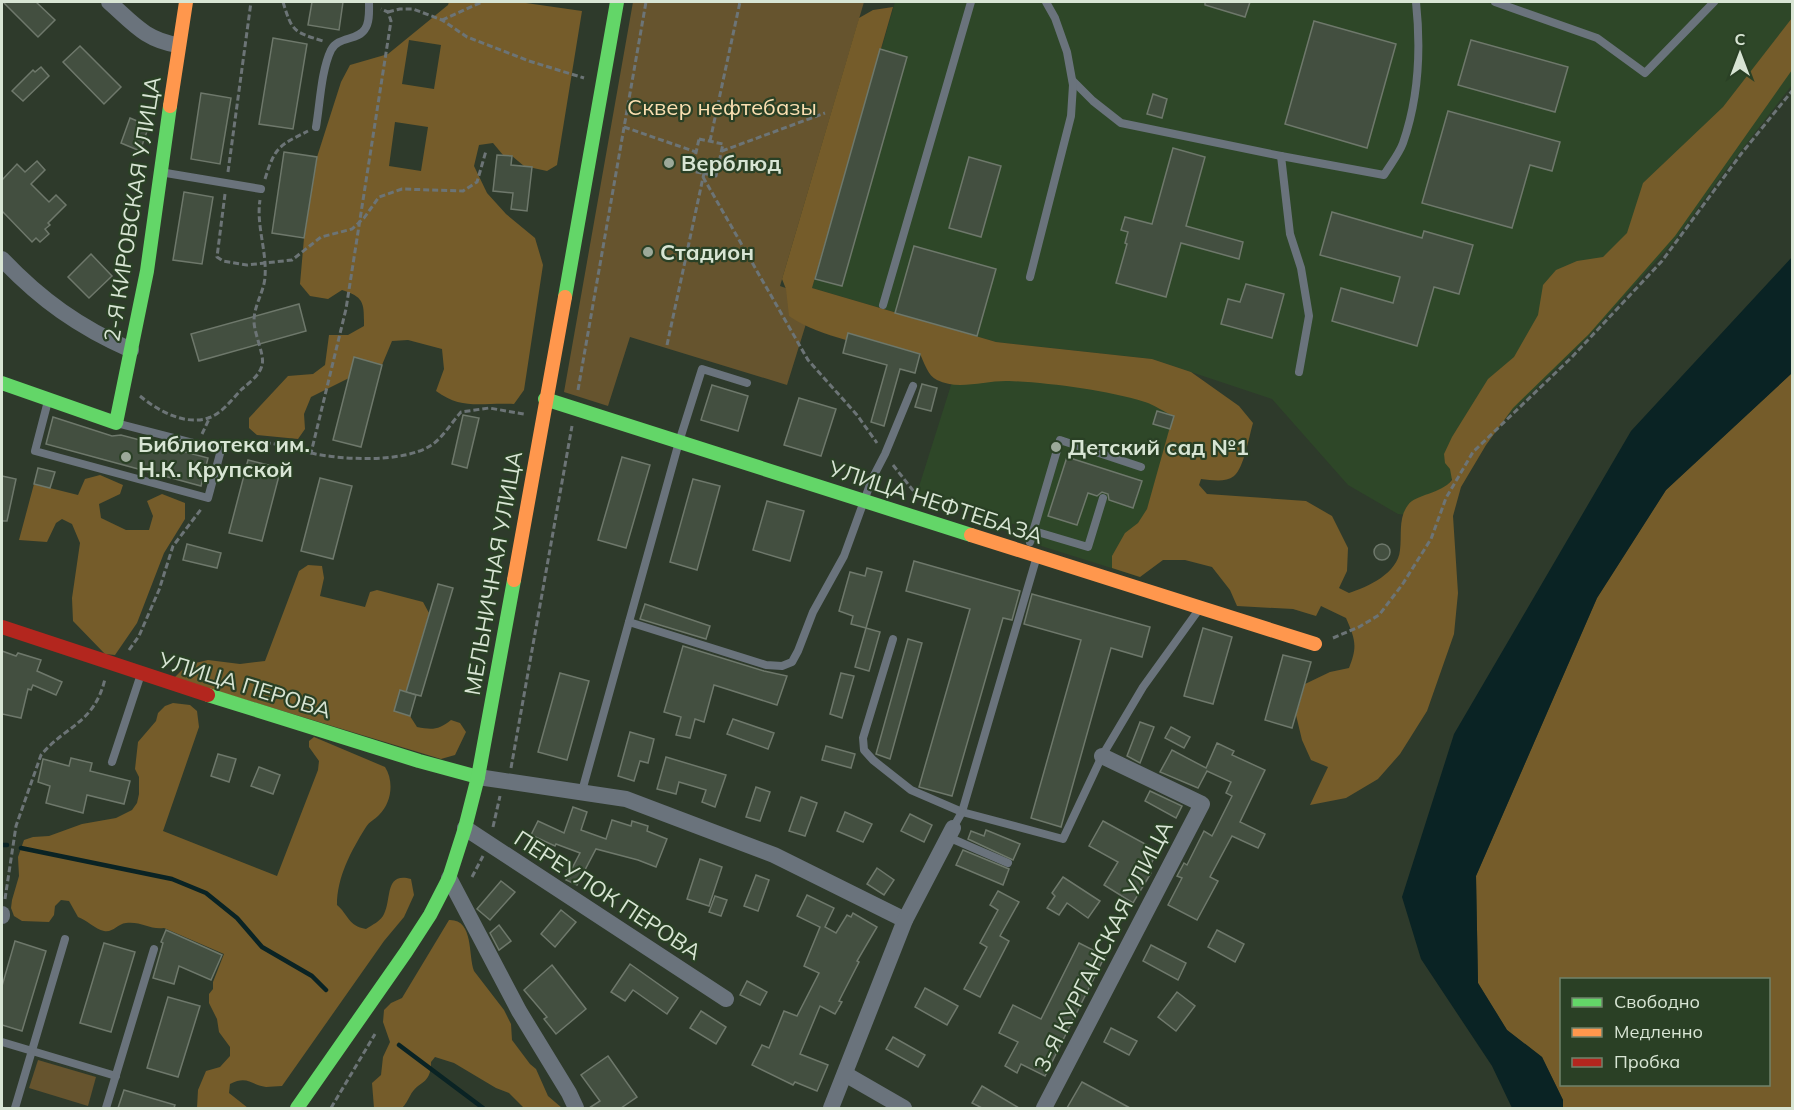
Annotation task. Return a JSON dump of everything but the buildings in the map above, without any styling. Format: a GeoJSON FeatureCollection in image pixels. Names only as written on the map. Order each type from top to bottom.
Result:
{"type":"FeatureCollection","features":[{"type":"Feature","properties":{"kind":"street"},"geometry":{"type":"LineString","coordinates":[[109,2],[146,35],[162,43],[178,45]]}},
{"type":"Feature","properties":{"kind":"street","name":"2-Я КИРОВСКАЯ УЛИЦА"},"geometry":{"type":"LineString","coordinates":[[116,423],[147,272],[186,2]]}},
{"type":"Feature","properties":{"kind":"street","name":"МЕЛЬНИЧНАЯ УЛИЦА"},"geometry":{"type":"LineString","coordinates":[[297,1108],[406,952],[449,878],[465,828],[478,777],[545,399],[581,214],[616,2]]}},
{"type":"Feature","properties":{"kind":"street"},"geometry":{"type":"LineString","coordinates":[[2,259],[27,286],[66,316],[98,335],[131,350]]}},
{"type":"Feature","properties":{"kind":"street"},"geometry":{"type":"LineString","coordinates":[[2,383],[116,423]]}},
{"type":"Feature","properties":{"kind":"street","name":"УЛИЦА НЕФТЕБАЗА"},"geometry":{"type":"LineString","coordinates":[[545,399],[1315,644]]}},
{"type":"Feature","properties":{"kind":"street","name":"УЛИЦА ПЕРОВА"},"geometry":{"type":"LineString","coordinates":[[2,627],[113,665],[419,762],[478,777]]}},
{"type":"Feature","properties":{"kind":"street","name":"3-Я КУРГАНСКАЯ УЛИЦА"},"geometry":{"type":"LineString","coordinates":[[1044,1108],[1203,804],[1102,756]]}},
{"type":"Feature","properties":{"kind":"street"},"geometry":{"type":"LineString","coordinates":[[478,777],[626,799],[774,855],[905,920]]}},
{"type":"Feature","properties":{"kind":"street","name":"ПЕРЕУЛОК ПЕРОВА"},"geometry":{"type":"LineString","coordinates":[[465,828],[726,999]]}},
{"type":"Feature","properties":{"kind":"street"},"geometry":{"type":"LineString","coordinates":[[831,1108],[905,920],[951,832]]}},
{"type":"Feature","properties":{"kind":"street"},"geometry":{"type":"LineString","coordinates":[[449,878],[514,1002],[576,1108]]}},
{"type":"Feature","properties":{"kind":"street"},"geometry":{"type":"LineString","coordinates":[[846,1074],[904,1108]]}},
{"type":"Feature","properties":{"kind":"lane"},"geometry":{"type":"LineString","coordinates":[[883,304],[971,2]]}},
{"type":"Feature","properties":{"kind":"lane"},"geometry":{"type":"LineString","coordinates":[[1030,277],[1071,116],[1072,81],[1067,52],[1055,18],[1046,2]]}},
{"type":"Feature","properties":{"kind":"lane"},"geometry":{"type":"LineString","coordinates":[[1072,81],[1121,123],[1384,175],[1402,145],[1416,92],[1420,36],[1416,2]]}},
{"type":"Feature","properties":{"kind":"lane"},"geometry":{"type":"LineString","coordinates":[[1495,2],[1597,38],[1645,73],[1714,2]]}},
{"type":"Feature","properties":{"kind":"lane"},"geometry":{"type":"LineString","coordinates":[[316,127],[327,62],[332,47],[365,30],[369,3]]}},
{"type":"Feature","properties":{"kind":"lane"},"geometry":{"type":"LineString","coordinates":[[1281,156],[1290,234],[1301,268],[1309,316],[1299,372]]}},
{"type":"Feature","properties":{"kind":"lane"},"geometry":{"type":"LineString","coordinates":[[160,172],[261,189]]}},
{"type":"Feature","properties":{"kind":"lane"},"geometry":{"type":"LineString","coordinates":[[582,791],[679,442],[702,369],[747,383]]}},
{"type":"Feature","properties":{"kind":"lane"},"geometry":{"type":"LineString","coordinates":[[629,622],[766,665],[782,666],[792,662],[813,612],[844,556],[864,501],[913,386]]}},
{"type":"Feature","properties":{"kind":"lane"},"geometry":{"type":"LineString","coordinates":[[48,401],[35,452],[208,498],[221,450],[116,423]]}},
{"type":"Feature","properties":{"kind":"lane"},"geometry":{"type":"LineString","coordinates":[[1030,542],[1060,440],[1141,467]]}},
{"type":"Feature","properties":{"kind":"lane"},"geometry":{"type":"LineString","coordinates":[[1034,531],[1088,547],[1103,498]]}},
{"type":"Feature","properties":{"kind":"lane"},"geometry":{"type":"LineString","coordinates":[[1008,863],[951,832],[962,812],[1037,555]]}},
{"type":"Feature","properties":{"kind":"lane"},"geometry":{"type":"LineString","coordinates":[[893,639],[863,738],[864,750],[911,790],[962,812],[1063,839],[1102,756],[1143,687],[1200,607]]}},
{"type":"Feature","properties":{"kind":"lane"},"geometry":{"type":"LineString","coordinates":[[112,762],[141,674]]}},
{"type":"Feature","properties":{"kind":"lane"},"geometry":{"type":"LineString","coordinates":[[15,1108],[65,939]]}},
{"type":"Feature","properties":{"kind":"lane"},"geometry":{"type":"LineString","coordinates":[[106,1108],[154,950]]}},
{"type":"Feature","properties":{"kind":"lane"},"geometry":{"type":"LineString","coordinates":[[2,1042],[116,1076]]}},
{"type":"Feature","properties":{"kind":"path"},"geometry":{"type":"LineString","coordinates":[[251,2],[226,183],[218,257],[223,261],[247,265],[292,260],[321,237],[352,229],[380,197],[402,189],[463,191],[477,182],[486,151]]}},
{"type":"Feature","properties":{"kind":"path"},"geometry":{"type":"LineString","coordinates":[[283,2],[290,25],[305,35],[336,44]]}},
{"type":"Feature","properties":{"kind":"path"},"geometry":{"type":"LineString","coordinates":[[442,20],[482,2]]}},
{"type":"Feature","properties":{"kind":"path"},"geometry":{"type":"LineString","coordinates":[[710,141],[740,2]]}},
{"type":"Feature","properties":{"kind":"path"},"geometry":{"type":"LineString","coordinates":[[369,3],[388,12],[413,9],[442,20],[467,37],[529,61],[603,84]]}},
{"type":"Feature","properties":{"kind":"path"},"geometry":{"type":"LineString","coordinates":[[311,453],[346,309],[391,21],[388,12]]}},
{"type":"Feature","properties":{"kind":"path"},"geometry":{"type":"LineString","coordinates":[[1315,644],[1340,636],[1379,615],[1402,585],[1431,538],[1446,498],[1473,452],[1572,357],[1662,261],[1741,154],[1792,91]]}},
{"type":"Feature","properties":{"kind":"path"},"geometry":{"type":"LineString","coordinates":[[722,151],[825,113]]}},
{"type":"Feature","properties":{"kind":"path"},"geometry":{"type":"LineString","coordinates":[[126,375],[133,390],[153,407],[173,416],[194,419],[210,417],[220,411],[260,372],[263,363],[256,338],[254,316],[265,280],[259,205],[261,189],[273,154],[282,144],[316,127]]}},
{"type":"Feature","properties":{"kind":"path"},"geometry":{"type":"LineString","coordinates":[[624,127],[696,153]]}},
{"type":"Feature","properties":{"kind":"path"},"geometry":{"type":"LineString","coordinates":[[699,139],[710,141],[723,144],[716,176],[692,171],[699,139]]}},
{"type":"Feature","properties":{"kind":"path"},"geometry":{"type":"LineString","coordinates":[[667,345],[703,175]]}},
{"type":"Feature","properties":{"kind":"path"},"geometry":{"type":"LineString","coordinates":[[703,175],[808,360],[857,416],[917,497],[927,500]]}},
{"type":"Feature","properties":{"kind":"path"},"geometry":{"type":"LineString","coordinates":[[221,450],[228,444],[242,441],[280,445],[311,453],[363,460],[419,452],[433,445],[461,412],[470,409],[489,408],[542,417]]}},
{"type":"Feature","properties":{"kind":"path"},"geometry":{"type":"LineString","coordinates":[[198,444],[210,417]]}},
{"type":"Feature","properties":{"kind":"path"},"geometry":{"type":"LineString","coordinates":[[2,915],[16,826],[41,755],[49,745],[81,722],[95,705],[113,665],[139,636],[159,590],[173,546],[202,510],[208,498]]}},
{"type":"Feature","properties":{"kind":"shaded area"},"geometry":{"type":"Polygon","coordinates":[[[449,2],[519,2],[582,11],[557,165],[547,171],[524,166],[512,156],[503,155],[493,143],[479,145],[474,166],[487,193],[506,214],[535,238],[543,265],[524,390],[514,404],[474,404],[455,401],[436,391],[444,369],[442,349],[408,340],[392,341],[382,365],[355,358],[349,378],[311,397],[304,414],[305,429],[298,439],[257,435],[249,428],[249,418],[288,376],[313,374],[325,365],[329,335],[348,335],[364,326],[362,302],[355,295],[342,290],[328,299],[310,296],[300,284],[304,238],[317,157],[341,82],[350,65],[388,54],[449,2]],[[409,40],[402,84],[434,89],[441,45],[409,40]],[[395,122],[389,166],[421,171],[428,127],[395,122]]]}},
{"type":"Feature","properties":{"kind":"shaded area"},"geometry":{"type":"Polygon","coordinates":[[[895,2],[1792,2],[1792,85],[1674,241],[1589,336],[1463,460],[1429,517],[1398,514],[1348,485],[1272,399],[1152,359],[996,342],[812,288],[895,2]]]}},
{"type":"Feature","properties":{"kind":"shaded area"},"geometry":{"type":"Polygon","coordinates":[[[893,7],[812,288],[996,342],[1152,359],[1191,372],[1239,406],[1253,423],[1238,472],[1227,480],[1201,479],[1199,485],[1207,494],[1306,501],[1332,516],[1348,548],[1347,571],[1339,588],[1349,593],[1373,583],[1394,566],[1400,550],[1403,515],[1408,505],[1417,498],[1442,488],[1452,480],[1444,454],[1488,379],[1514,357],[1538,315],[1543,285],[1556,270],[1577,261],[1603,257],[1627,233],[1643,183],[1723,107],[1792,18],[1792,70],[1675,236],[1589,334],[1513,408],[1486,445],[1461,487],[1453,516],[1458,593],[1454,634],[1427,711],[1400,754],[1378,779],[1346,798],[1310,805],[1328,767],[1311,760],[1302,740],[1296,715],[1305,684],[1330,672],[1349,668],[1354,654],[1354,643],[1346,618],[1321,606],[1316,616],[1293,609],[1237,606],[1230,590],[1212,567],[1185,560],[1163,560],[1140,577],[1112,568],[1112,556],[1125,533],[1138,523],[1147,509],[1173,416],[1145,402],[1078,388],[1009,381],[963,385],[945,383],[931,375],[920,354],[848,333],[846,340],[809,327],[789,316],[786,289],[782,279],[859,18],[873,10],[893,7]]]}},
{"type":"Feature","properties":{"kind":"shaded area","name":"Детский сад №1"},"geometry":{"type":"Polygon","coordinates":[[[963,347],[1196,402],[1140,577],[1019,539],[1023,527],[917,493],[963,347]]]}},
{"type":"Feature","properties":{"kind":"shaded area"},"geometry":{"type":"Polygon","coordinates":[[[1792,373],[1792,1108],[1563,1108],[1563,1100],[1542,1057],[1507,1030],[1478,983],[1476,876],[1597,598],[1666,490],[1792,373]]]}},
{"type":"Feature","properties":{"kind":"shaded area"},"geometry":{"type":"Polygon","coordinates":[[[100,475],[123,485],[120,494],[99,504],[101,518],[126,530],[149,530],[153,516],[147,501],[162,494],[185,503],[185,519],[164,553],[137,623],[115,655],[105,654],[73,621],[72,598],[80,543],[72,524],[62,519],[56,523],[47,542],[19,540],[34,484],[78,495],[85,479],[100,475]]]}},
{"type":"Feature","properties":{"kind":"shaded area"},"geometry":{"type":"Polygon","coordinates":[[[308,565],[322,566],[324,578],[320,596],[365,607],[370,592],[377,590],[423,602],[429,613],[406,692],[394,711],[410,716],[417,727],[422,728],[431,729],[443,726],[451,720],[460,723],[466,732],[455,755],[441,759],[174,678],[187,665],[208,660],[240,664],[265,661],[299,571],[308,565]]]}},
{"type":"Feature","properties":{"kind":"shaded area"},"geometry":{"type":"Polygon","coordinates":[[[173,703],[190,705],[197,711],[199,727],[163,831],[277,876],[318,770],[319,761],[309,747],[309,741],[314,737],[385,767],[390,779],[387,804],[366,827],[346,864],[339,884],[337,905],[355,925],[366,929],[383,916],[390,888],[397,879],[411,879],[414,895],[404,917],[384,941],[282,1086],[266,1087],[245,1080],[230,1084],[229,1093],[248,1108],[197,1108],[198,1090],[206,1071],[220,1067],[230,1056],[230,1047],[219,1032],[217,1019],[209,1003],[209,994],[213,989],[213,982],[224,954],[164,928],[131,923],[123,924],[110,931],[101,930],[78,917],[69,901],[61,900],[55,906],[54,915],[49,922],[22,921],[14,916],[11,908],[19,876],[18,857],[24,840],[49,836],[82,824],[116,818],[132,810],[139,794],[139,777],[135,769],[138,742],[156,721],[158,713],[165,706],[173,703]]]}},
{"type":"Feature","properties":{"kind":"shaded area"},"geometry":{"type":"Polygon","coordinates":[[[449,920],[463,925],[469,939],[474,971],[504,1010],[511,1024],[512,1040],[536,1069],[548,1096],[562,1108],[524,1108],[509,1093],[496,1088],[454,1063],[435,1057],[431,1062],[429,1075],[413,1091],[402,1108],[374,1108],[372,1083],[381,1075],[383,1057],[390,1042],[383,1022],[384,1010],[391,1003],[402,998],[449,920]]]}},
{"type":"Feature","properties":{"kind":"green space","name":"Сквер нефтебазы"},"geometry":{"type":"Polygon","coordinates":[[[633,2],[864,2],[780,286],[814,298],[787,385],[630,337],[608,406],[564,392],[633,2]]]}},
{"type":"Feature","properties":{"kind":"green space"},"geometry":{"type":"Polygon","coordinates":[[[38,1060],[96,1077],[88,1106],[29,1088],[38,1060]]]}},
{"type":"Feature","properties":{"kind":"water"},"geometry":{"type":"Polygon","coordinates":[[[1792,257],[1792,373],[1666,490],[1597,598],[1476,876],[1478,983],[1507,1030],[1542,1057],[1563,1100],[1563,1108],[1512,1108],[1492,1066],[1421,959],[1402,897],[1454,734],[1631,431],[1792,257]]]}},
{"type":"Feature","properties":{"kind":"waterway"},"geometry":{"type":"LineString","coordinates":[[2,845],[7,845]]}},
{"type":"Feature","properties":{"kind":"waterway"},"geometry":{"type":"LineString","coordinates":[[21,848],[172,879],[206,893],[237,918],[262,947],[312,976],[326,990]]}},
{"type":"Feature","properties":{"kind":"waterway"},"geometry":{"type":"LineString","coordinates":[[399,1045],[483,1108]]}},
{"type":"Feature","properties":{"kind":"traffic: fast"},"geometry":{"type":"LineString","coordinates":[[565,297],[617,2]]}},
{"type":"Feature","properties":{"kind":"traffic: fast"},"geometry":{"type":"LineString","coordinates":[[2,383],[116,423],[147,271],[170,106]]}},
{"type":"Feature","properties":{"kind":"traffic: fast"},"geometry":{"type":"LineString","coordinates":[[545,399],[971,535]]}},
{"type":"Feature","properties":{"kind":"traffic: fast"},"geometry":{"type":"LineString","coordinates":[[297,1108],[406,952],[430,915],[449,878],[478,777],[514,580]]}},
{"type":"Feature","properties":{"kind":"traffic: fast"},"geometry":{"type":"LineString","coordinates":[[208,695],[419,761],[478,777]]}},
{"type":"Feature","properties":{"kind":"traffic: slow"},"geometry":{"type":"LineString","coordinates":[[170,106],[186,2]]}},
{"type":"Feature","properties":{"kind":"traffic: slow"},"geometry":{"type":"LineString","coordinates":[[514,580],[565,297]]}},
{"type":"Feature","properties":{"kind":"traffic: slow"},"geometry":{"type":"LineString","coordinates":[[971,535],[1315,644]]}},
{"type":"Feature","properties":{"kind":"traffic: jam"},"geometry":{"type":"LineString","coordinates":[[2,627],[208,695]]}},
{"type":"Feature","properties":{"kind":"place","name":"Верблюд"},"geometry":{"type":"Point","coordinates":[669,163]}},
{"type":"Feature","properties":{"kind":"place","name":"Стадион"},"geometry":{"type":"Point","coordinates":[648,252]}},
{"type":"Feature","properties":{"kind":"place","name":"Детский сад №1"},"geometry":{"type":"Point","coordinates":[1056,447]}},
{"type":"Feature","properties":{"kind":"place","name":"Библиотека им. Н.К. Крупской"},"geometry":{"type":"Point","coordinates":[126,457]}}]}
